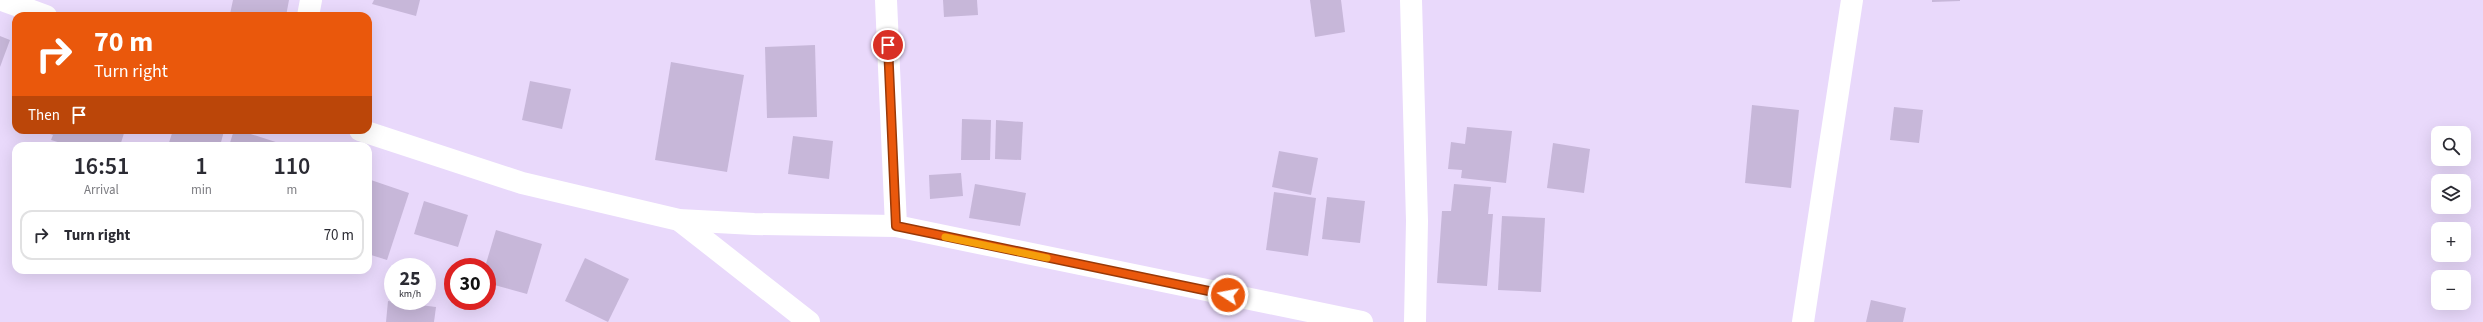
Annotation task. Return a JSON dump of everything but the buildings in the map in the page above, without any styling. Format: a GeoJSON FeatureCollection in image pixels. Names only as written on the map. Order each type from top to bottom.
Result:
{"type":"FeatureCollection","features":[{"type":"Feature","properties":{"kind":"street"},"geometry":{"type":"LineString","coordinates":[[2,0],[35,12]]}},
{"type":"Feature","properties":{"kind":"street"},"geometry":{"type":"LineString","coordinates":[[309,12],[311,0]]}},
{"type":"Feature","properties":{"kind":"street"},"geometry":{"type":"LineString","coordinates":[[886,0],[896,226]]}},
{"type":"Feature","properties":{"kind":"street"},"geometry":{"type":"LineString","coordinates":[[1411,0],[1417,221],[1415,322]]}},
{"type":"Feature","properties":{"kind":"street"},"geometry":{"type":"LineString","coordinates":[[1803,322],[1852,0]]}},
{"type":"Feature","properties":{"kind":"street"},"geometry":{"type":"LineString","coordinates":[[372,134],[522,184],[679,220],[754,224],[896,226],[1362,322]]}},
{"type":"Feature","properties":{"kind":"street"},"geometry":{"type":"LineString","coordinates":[[679,220],[809,322]]}},
{"type":"Feature","properties":{"kind":"slow traffic"},"geometry":{"type":"LineString","coordinates":[[945,237],[1047,258]]}},
{"type":"Feature","properties":{"kind":"route"},"geometry":{"type":"LineString","coordinates":[[888,45],[896,226],[1228,295]]}}]}
